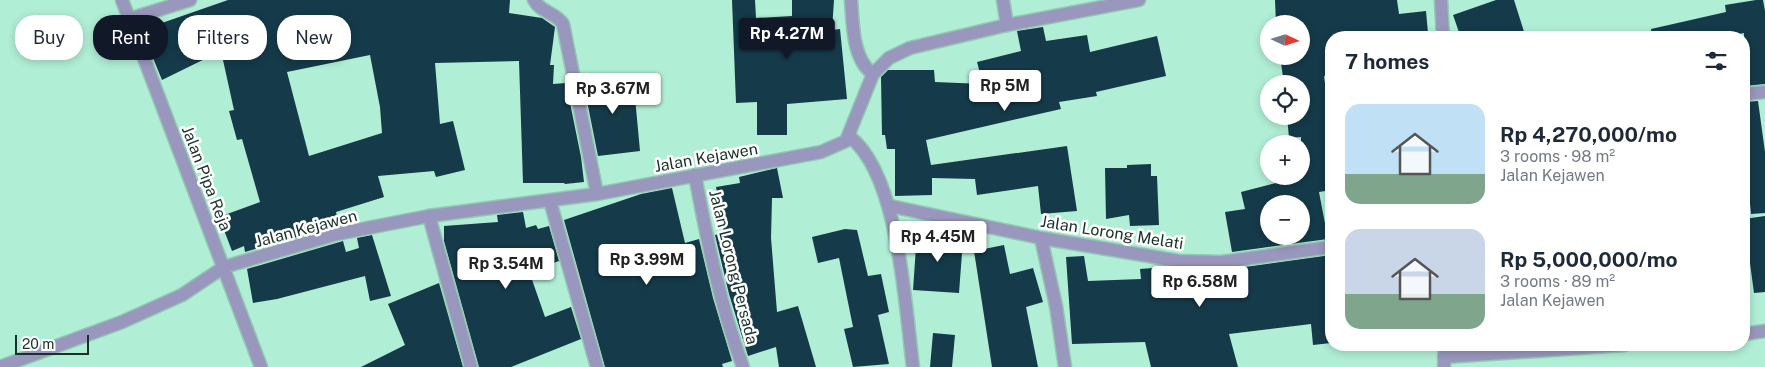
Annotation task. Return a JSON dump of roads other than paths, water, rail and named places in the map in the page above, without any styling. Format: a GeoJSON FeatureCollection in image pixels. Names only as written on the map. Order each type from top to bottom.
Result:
{"type":"FeatureCollection","features":[{"type":"Feature","properties":{"kind":"street","name":"Jalan Pipa Reja"},"geometry":{"type":"LineString","coordinates":[[122,0],[128,15]]}},
{"type":"Feature","properties":{"kind":"street"},"geometry":{"type":"LineString","coordinates":[[142,15],[190,0]]}},
{"type":"Feature","properties":{"kind":"street"},"geometry":{"type":"LineString","coordinates":[[534,0],[538,6],[559,18],[563,24],[597,194]]}},
{"type":"Feature","properties":{"kind":"street"},"geometry":{"type":"LineString","coordinates":[[851,0],[859,57],[865,68],[873,74]]}},
{"type":"Feature","properties":{"kind":"street"},"geometry":{"type":"LineString","coordinates":[[1003,0],[1007,25]]}},
{"type":"Feature","properties":{"kind":"street"},"geometry":{"type":"LineString","coordinates":[[913,367],[890,206],[866,152],[850,137],[873,74],[890,58],[910,48],[1007,25],[1139,0]]}},
{"type":"Feature","properties":{"kind":"street"},"geometry":{"type":"LineString","coordinates":[[1441,0],[1443,31]]}},
{"type":"Feature","properties":{"kind":"street","name":"Jalan Pipa Reja"},"geometry":{"type":"LineString","coordinates":[[145,60],[261,367]]}},
{"type":"Feature","properties":{"kind":"street"},"geometry":{"type":"LineString","coordinates":[[1750,93],[1765,92]]}},
{"type":"Feature","properties":{"kind":"street","name":"Jalan Kejawen"},"geometry":{"type":"LineString","coordinates":[[0,367],[122,322],[182,295],[224,267],[337,234],[429,216],[597,194],[821,152],[842,144],[850,137]]}},
{"type":"Feature","properties":{"kind":"street","name":"Jalan Lorong Persada"},"geometry":{"type":"LineString","coordinates":[[695,175],[709,250],[732,336],[743,367]]}},
{"type":"Feature","properties":{"kind":"street"},"geometry":{"type":"LineString","coordinates":[[550,201],[597,367]]}},
{"type":"Feature","properties":{"kind":"street","name":"Jalan Lorong Melati"},"geometry":{"type":"LineString","coordinates":[[890,206],[1041,238],[1179,260],[1222,262],[1325,248]]}},
{"type":"Feature","properties":{"kind":"street"},"geometry":{"type":"LineString","coordinates":[[429,216],[471,367]]}},
{"type":"Feature","properties":{"kind":"street"},"geometry":{"type":"LineString","coordinates":[[1041,238],[1056,306],[1064,367]]}},
{"type":"Feature","properties":{"kind":"street"},"geometry":{"type":"LineString","coordinates":[[1750,333],[1765,331]]}},
{"type":"Feature","properties":{"kind":"street"},"geometry":{"type":"LineString","coordinates":[[1444,356],[1526,351]]}}]}
